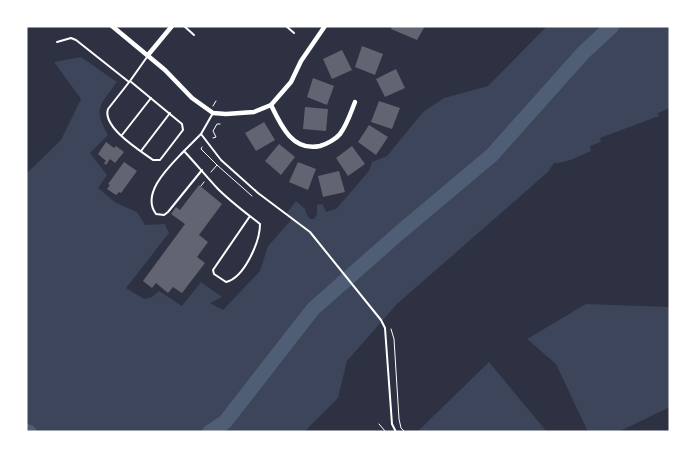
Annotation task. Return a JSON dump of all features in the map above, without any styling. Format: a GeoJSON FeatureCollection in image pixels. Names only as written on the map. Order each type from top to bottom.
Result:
{"type":"FeatureCollection","features":[{"type":"Feature","properties":{"kind":"street"},"geometry":{"type":"LineString","coordinates":[[112,26],[148,55],[192,98],[213,113],[244,114],[271,105],[291,82],[301,61],[325,26]]}},
{"type":"Feature","properties":{"kind":"street"},"geometry":{"type":"LineString","coordinates":[[148,55],[172,26]]}},
{"type":"Feature","properties":{"kind":"street"},"geometry":{"type":"LineString","coordinates":[[271,105],[283,128],[296,143],[316,146],[329,142],[340,134],[355,102]]}},
{"type":"Feature","properties":{"kind":"lane"},"geometry":{"type":"LineString","coordinates":[[184,26],[194,35]]}},
{"type":"Feature","properties":{"kind":"lane"},"geometry":{"type":"LineString","coordinates":[[286,26],[294,33]]}},
{"type":"Feature","properties":{"kind":"lane"},"geometry":{"type":"LineString","coordinates":[[57,42],[71,38],[76,40],[130,82],[151,98],[170,113],[182,124],[183,130],[160,160],[153,160],[122,136],[111,126],[106,114],[108,109],[130,82],[148,55]]}},
{"type":"Feature","properties":{"kind":"lane"},"geometry":{"type":"LineString","coordinates":[[122,136],[151,98]]}},
{"type":"Feature","properties":{"kind":"lane"},"geometry":{"type":"LineString","coordinates":[[141,151],[170,113]]}},
{"type":"Feature","properties":{"kind":"lane"},"geometry":{"type":"LineString","coordinates":[[202,170],[168,212],[164,215],[156,214],[151,204],[157,183],[165,171],[201,134],[213,113]]}},
{"type":"Feature","properties":{"kind":"lane"},"geometry":{"type":"LineString","coordinates":[[201,134],[221,160],[258,193],[310,232],[372,306],[385,328],[392,424],[396,432]]}},
{"type":"Feature","properties":{"kind":"lane"},"geometry":{"type":"LineString","coordinates":[[184,151],[219,190],[260,224],[260,232],[254,253],[234,279],[226,282],[214,274],[213,270],[250,216]]}},
{"type":"Feature","properties":{"kind":"path"},"geometry":{"type":"LineString","coordinates":[[213,138],[216,137],[214,131],[217,124],[220,124]]}},
{"type":"Feature","properties":{"kind":"path"},"geometry":{"type":"LineString","coordinates":[[202,147],[201,149],[217,165],[211,173]]}},
{"type":"Feature","properties":{"kind":"path"},"geometry":{"type":"LineString","coordinates":[[201,186],[204,181]]}},
{"type":"Feature","properties":{"kind":"path"},"geometry":{"type":"LineString","coordinates":[[390,326],[394,339],[399,419],[404,432]]}},
{"type":"Feature","properties":{"kind":"path"},"geometry":{"type":"LineString","coordinates":[[379,424],[385,431]]}},
{"type":"Feature","properties":{"kind":"shaded area"},"geometry":{"type":"Polygon","coordinates":[[[547,26],[670,26],[670,108],[658,113],[659,116],[600,138],[601,142],[590,146],[591,151],[569,161],[554,163],[548,172],[397,304],[347,361],[338,398],[304,432],[26,432],[26,174],[61,140],[81,99],[54,62],[81,57],[117,82],[100,107],[100,118],[108,135],[90,153],[107,175],[98,188],[116,203],[137,212],[145,225],[165,224],[169,233],[126,288],[144,299],[152,297],[159,291],[182,306],[201,282],[222,297],[210,303],[223,310],[260,271],[268,246],[292,219],[286,214],[296,201],[305,209],[310,219],[314,219],[317,214],[317,205],[323,205],[326,212],[336,209],[369,171],[372,162],[387,156],[423,112],[444,98],[488,86],[547,26]]]}},
{"type":"Feature","properties":{"kind":"shaded area"},"geometry":{"type":"Polygon","coordinates":[[[586,304],[670,307],[670,407],[618,432],[588,432],[556,364],[527,339],[586,304]]]}},
{"type":"Feature","properties":{"kind":"shaded area"},"geometry":{"type":"Polygon","coordinates":[[[489,362],[547,432],[417,432],[489,362]]]}},
{"type":"Feature","properties":{"kind":"building"},"geometry":{"type":"Polygon","coordinates":[[[392,26],[425,26],[417,40],[391,29],[392,26]]]}},
{"type":"Feature","properties":{"kind":"building"},"geometry":{"type":"Polygon","coordinates":[[[362,46],[383,54],[375,75],[355,67],[362,46]]]}},
{"type":"Feature","properties":{"kind":"building"},"geometry":{"type":"Polygon","coordinates":[[[342,50],[352,70],[332,79],[323,59],[342,50]]]}},
{"type":"Feature","properties":{"kind":"building"},"geometry":{"type":"Polygon","coordinates":[[[396,69],[405,88],[385,97],[376,79],[396,69]]]}},
{"type":"Feature","properties":{"kind":"building"},"geometry":{"type":"Polygon","coordinates":[[[313,78],[334,86],[327,105],[307,97],[313,78]]]}},
{"type":"Feature","properties":{"kind":"building"},"geometry":{"type":"Polygon","coordinates":[[[379,101],[400,108],[392,129],[371,122],[379,101]]]}},
{"type":"Feature","properties":{"kind":"building"},"geometry":{"type":"Polygon","coordinates":[[[305,107],[328,109],[326,131],[303,129],[305,107]]]}},
{"type":"Feature","properties":{"kind":"building"},"geometry":{"type":"Polygon","coordinates":[[[264,122],[275,140],[256,151],[245,133],[264,122]]]}},
{"type":"Feature","properties":{"kind":"building"},"geometry":{"type":"Polygon","coordinates":[[[369,125],[388,137],[376,155],[358,142],[369,125]]]}},
{"type":"Feature","properties":{"kind":"building"},"geometry":{"type":"Polygon","coordinates":[[[106,142],[124,152],[115,163],[110,159],[106,165],[104,163],[106,161],[98,154],[106,142]]]}},
{"type":"Feature","properties":{"kind":"building"},"geometry":{"type":"Polygon","coordinates":[[[279,144],[295,157],[281,175],[265,161],[279,144]]]}},
{"type":"Feature","properties":{"kind":"building"},"geometry":{"type":"Polygon","coordinates":[[[352,146],[365,164],[348,176],[336,158],[352,146]]]}},
{"type":"Feature","properties":{"kind":"building"},"geometry":{"type":"Polygon","coordinates":[[[124,162],[137,171],[121,193],[119,192],[116,195],[107,189],[110,185],[108,184],[124,162]]]}},
{"type":"Feature","properties":{"kind":"building"},"geometry":{"type":"Polygon","coordinates":[[[298,162],[316,169],[308,190],[289,182],[298,162]]]}},
{"type":"Feature","properties":{"kind":"building"},"geometry":{"type":"Polygon","coordinates":[[[339,171],[345,192],[323,197],[318,176],[339,171]]]}},
{"type":"Feature","properties":{"kind":"building"},"geometry":{"type":"Polygon","coordinates":[[[199,185],[222,204],[199,235],[208,242],[197,257],[205,263],[182,293],[173,287],[168,293],[156,283],[152,288],[143,281],[185,224],[171,214],[176,207],[180,210],[199,185]]]}},
{"type":"Feature","properties":{"kind":"waterway"},"geometry":{"type":"LineString","coordinates":[[210,432],[225,422],[313,309],[492,155],[583,53],[612,26]]}}]}
